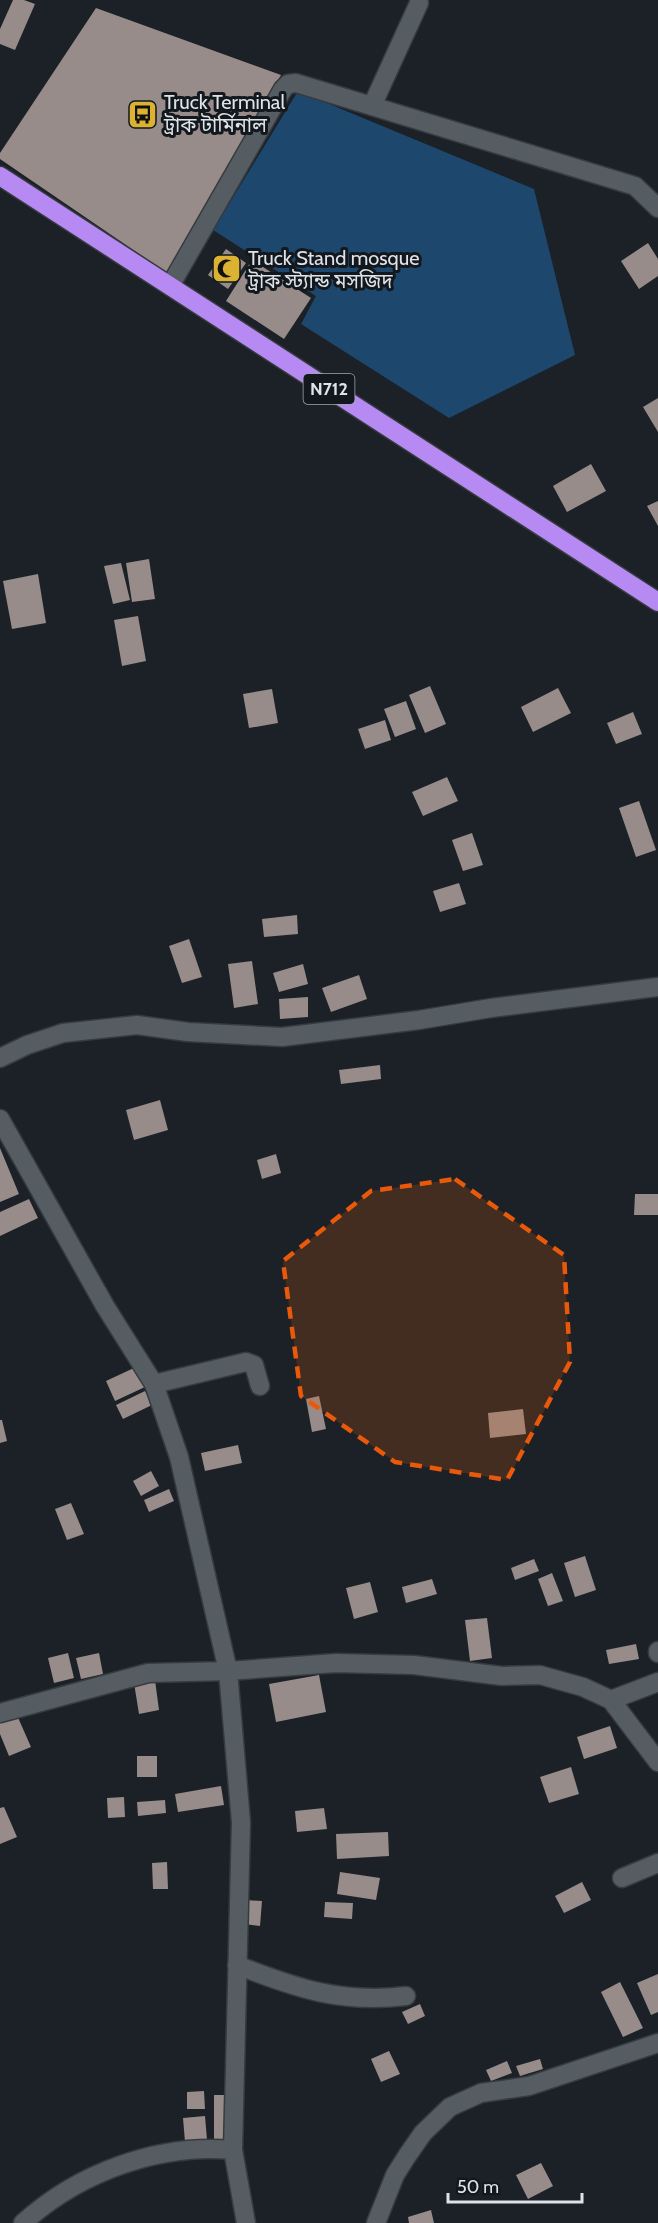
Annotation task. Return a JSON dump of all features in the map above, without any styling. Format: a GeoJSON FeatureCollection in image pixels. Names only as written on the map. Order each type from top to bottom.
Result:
{"type":"FeatureCollection","features":[{"type":"Feature","properties":{"kind":"highway","name":"N712"},"geometry":{"type":"LineString","coordinates":[[0,176],[658,602]]}},
{"type":"Feature","properties":{"kind":"street"},"geometry":{"type":"LineString","coordinates":[[372,106],[419,3]]}},
{"type":"Feature","properties":{"kind":"street"},"geometry":{"type":"LineString","coordinates":[[170,286],[288,84],[296,83],[635,186],[658,208]]}},
{"type":"Feature","properties":{"kind":"street"},"geometry":{"type":"LineString","coordinates":[[0,1058],[27,1045],[63,1033],[137,1025],[188,1032],[282,1037],[658,987]]}},
{"type":"Feature","properties":{"kind":"street"},"geometry":{"type":"LineString","coordinates":[[0,1119],[105,1306],[154,1384],[178,1457],[228,1671],[241,1822],[233,2150],[246,2223]]}},
{"type":"Feature","properties":{"kind":"street"},"geometry":{"type":"LineString","coordinates":[[154,1384],[246,1362],[254,1365],[260,1386]]}},
{"type":"Feature","properties":{"kind":"street"},"geometry":{"type":"LineString","coordinates":[[0,1713],[147,1673],[228,1671],[336,1663],[414,1665],[502,1676],[540,1675],[583,1687],[611,1700],[658,1762]]}},
{"type":"Feature","properties":{"kind":"street"},"geometry":{"type":"LineString","coordinates":[[611,1700],[658,1682]]}},
{"type":"Feature","properties":{"kind":"street"},"geometry":{"type":"LineString","coordinates":[[622,1878],[658,1863]]}},
{"type":"Feature","properties":{"kind":"street"},"geometry":{"type":"LineString","coordinates":[[237,1965],[288,1985],[335,1996],[379,2000],[406,1996]]}},
{"type":"Feature","properties":{"kind":"street"},"geometry":{"type":"LineString","coordinates":[[376,2223],[395,2175],[406,2156],[423,2133],[450,2107],[481,2093],[529,2086],[658,2043]]}},
{"type":"Feature","properties":{"kind":"street"},"geometry":{"type":"LineString","coordinates":[[23,2223],[53,2199],[124,2164],[178,2151],[215,2148],[233,2150]]}},
{"type":"Feature","properties":{"kind":"highlighted area"},"geometry":{"type":"Polygon","coordinates":[[[455,1179],[564,1255],[570,1362],[507,1480],[395,1462],[301,1396],[283,1261],[371,1191],[455,1179]]]}},
{"type":"Feature","properties":{"kind":"water"},"geometry":{"type":"Polygon","coordinates":[[[298,91],[534,189],[575,355],[449,418],[301,324],[316,296],[213,230],[298,91]]]}},
{"type":"Feature","properties":{"kind":"building"},"geometry":{"type":"Polygon","coordinates":[[[13,0],[24,0],[35,4],[15,50],[0,44],[0,29],[13,0]]]}},
{"type":"Feature","properties":{"kind":"building","name":"Truck Terminal ট্রাক টার্মিনাল"},"geometry":{"type":"Polygon","coordinates":[[[96,8],[281,75],[170,275],[0,159],[0,153],[96,8]]]}},
{"type":"Feature","properties":{"kind":"building"},"geometry":{"type":"Polygon","coordinates":[[[648,243],[658,259],[658,276],[639,289],[621,261],[648,243]]]}},
{"type":"Feature","properties":{"kind":"building","name":"Truck Stand mosque ট্রাক স্ট্যান্ড মসজিদ"},"geometry":{"type":"Polygon","coordinates":[[[226,249],[246,263],[228,289],[208,275],[226,249]]]}},
{"type":"Feature","properties":{"kind":"building"},"geometry":{"type":"Polygon","coordinates":[[[252,260],[311,298],[284,339],[226,301],[252,260]]]}},
{"type":"Feature","properties":{"kind":"building"},"geometry":{"type":"Polygon","coordinates":[[[658,398],[658,432],[643,407],[658,398]]]}},
{"type":"Feature","properties":{"kind":"building"},"geometry":{"type":"Polygon","coordinates":[[[591,464],[606,491],[567,512],[553,486],[591,464]]]}},
{"type":"Feature","properties":{"kind":"building"},"geometry":{"type":"Polygon","coordinates":[[[658,501],[658,526],[647,506],[658,501]]]}},
{"type":"Feature","properties":{"kind":"building"},"geometry":{"type":"Polygon","coordinates":[[[149,559],[155,599],[132,602],[126,563],[149,559]]]}},
{"type":"Feature","properties":{"kind":"building"},"geometry":{"type":"Polygon","coordinates":[[[121,563],[130,600],[113,604],[104,566],[121,563]]]}},
{"type":"Feature","properties":{"kind":"building"},"geometry":{"type":"Polygon","coordinates":[[[38,574],[46,623],[12,629],[3,581],[38,574]]]}},
{"type":"Feature","properties":{"kind":"building"},"geometry":{"type":"Polygon","coordinates":[[[138,616],[146,661],[122,666],[114,620],[138,616]]]}},
{"type":"Feature","properties":{"kind":"building"},"geometry":{"type":"Polygon","coordinates":[[[430,686],[446,724],[425,733],[409,695],[430,686]]]}},
{"type":"Feature","properties":{"kind":"building"},"geometry":{"type":"Polygon","coordinates":[[[558,688],[571,713],[533,732],[521,707],[558,688]]]}},
{"type":"Feature","properties":{"kind":"building"},"geometry":{"type":"Polygon","coordinates":[[[272,689],[278,723],[249,728],[243,694],[272,689]]]}},
{"type":"Feature","properties":{"kind":"building"},"geometry":{"type":"Polygon","coordinates":[[[406,701],[416,729],[395,737],[384,709],[406,701]]]}},
{"type":"Feature","properties":{"kind":"building"},"geometry":{"type":"Polygon","coordinates":[[[633,712],[642,734],[616,744],[607,723],[633,712]]]}},
{"type":"Feature","properties":{"kind":"building"},"geometry":{"type":"Polygon","coordinates":[[[385,720],[391,740],[365,749],[358,729],[385,720]]]}},
{"type":"Feature","properties":{"kind":"building"},"geometry":{"type":"Polygon","coordinates":[[[447,777],[458,801],[423,816],[412,792],[447,777]]]}},
{"type":"Feature","properties":{"kind":"building"},"geometry":{"type":"Polygon","coordinates":[[[639,801],[656,850],[636,857],[619,808],[639,801]]]}},
{"type":"Feature","properties":{"kind":"building"},"geometry":{"type":"Polygon","coordinates":[[[472,833],[483,865],[463,871],[452,840],[472,833]]]}},
{"type":"Feature","properties":{"kind":"building"},"geometry":{"type":"Polygon","coordinates":[[[459,883],[466,904],[440,912],[433,891],[459,883]]]}},
{"type":"Feature","properties":{"kind":"building"},"geometry":{"type":"Polygon","coordinates":[[[297,915],[298,934],[264,937],[262,919],[297,915]]]}},
{"type":"Feature","properties":{"kind":"building"},"geometry":{"type":"Polygon","coordinates":[[[189,939],[202,977],[182,983],[169,946],[189,939]]]}},
{"type":"Feature","properties":{"kind":"building"},"geometry":{"type":"Polygon","coordinates":[[[252,961],[258,1004],[234,1008],[228,964],[252,961]]]}},
{"type":"Feature","properties":{"kind":"building"},"geometry":{"type":"Polygon","coordinates":[[[303,964],[308,984],[279,992],[273,973],[303,964]]]}},
{"type":"Feature","properties":{"kind":"building"},"geometry":{"type":"Polygon","coordinates":[[[359,975],[367,999],[331,1012],[322,988],[359,975]]]}},
{"type":"Feature","properties":{"kind":"building"},"geometry":{"type":"Polygon","coordinates":[[[308,997],[308,1017],[280,1019],[279,999],[308,997]]]}},
{"type":"Feature","properties":{"kind":"building"},"geometry":{"type":"Polygon","coordinates":[[[380,1065],[381,1079],[341,1084],[339,1070],[380,1065]]]}},
{"type":"Feature","properties":{"kind":"building"},"geometry":{"type":"Polygon","coordinates":[[[160,1100],[168,1130],[134,1140],[126,1110],[160,1100]]]}},
{"type":"Feature","properties":{"kind":"building"},"geometry":{"type":"Polygon","coordinates":[[[0,1148],[19,1194],[0,1202],[0,1148]]]}},
{"type":"Feature","properties":{"kind":"building"},"geometry":{"type":"Polygon","coordinates":[[[276,1154],[281,1173],[262,1179],[257,1160],[276,1154]]]}},
{"type":"Feature","properties":{"kind":"building"},"geometry":{"type":"Polygon","coordinates":[[[635,1194],[658,1194],[658,1215],[634,1215],[635,1194]]]}},
{"type":"Feature","properties":{"kind":"building"},"geometry":{"type":"Polygon","coordinates":[[[29,1199],[38,1218],[0,1236],[0,1212],[29,1199]]]}},
{"type":"Feature","properties":{"kind":"building"},"geometry":{"type":"Polygon","coordinates":[[[136,1367],[145,1387],[115,1401],[106,1381],[136,1367]]]}},
{"type":"Feature","properties":{"kind":"building"},"geometry":{"type":"Polygon","coordinates":[[[145,1391],[152,1405],[123,1419],[116,1405],[145,1391]]]}},
{"type":"Feature","properties":{"kind":"building"},"geometry":{"type":"Polygon","coordinates":[[[319,1396],[326,1429],[312,1432],[306,1399],[319,1396]]]}},
{"type":"Feature","properties":{"kind":"building"},"geometry":{"type":"Polygon","coordinates":[[[523,1409],[526,1434],[490,1438],[488,1413],[523,1409]]]}},
{"type":"Feature","properties":{"kind":"building"},"geometry":{"type":"Polygon","coordinates":[[[0,1420],[2,1420],[7,1441],[0,1443],[0,1420]]]}},
{"type":"Feature","properties":{"kind":"building"},"geometry":{"type":"Polygon","coordinates":[[[238,1445],[242,1463],[205,1471],[201,1453],[238,1445]]]}},
{"type":"Feature","properties":{"kind":"building"},"geometry":{"type":"Polygon","coordinates":[[[151,1471],[159,1486],[141,1496],[133,1481],[151,1471]]]}},
{"type":"Feature","properties":{"kind":"building"},"geometry":{"type":"Polygon","coordinates":[[[169,1489],[174,1501],[149,1512],[144,1500],[169,1489]]]}},
{"type":"Feature","properties":{"kind":"building"},"geometry":{"type":"Polygon","coordinates":[[[71,1503],[84,1534],[67,1540],[55,1509],[71,1503]]]}},
{"type":"Feature","properties":{"kind":"building"},"geometry":{"type":"Polygon","coordinates":[[[585,1556],[596,1590],[575,1597],[564,1563],[585,1556]]]}},
{"type":"Feature","properties":{"kind":"building"},"geometry":{"type":"Polygon","coordinates":[[[534,1559],[539,1571],[515,1580],[511,1568],[534,1559]]]}},
{"type":"Feature","properties":{"kind":"building"},"geometry":{"type":"Polygon","coordinates":[[[552,1573],[563,1601],[548,1606],[538,1579],[552,1573]]]}},
{"type":"Feature","properties":{"kind":"building"},"geometry":{"type":"Polygon","coordinates":[[[432,1579],[437,1594],[406,1603],[402,1587],[432,1579]]]}},
{"type":"Feature","properties":{"kind":"building"},"geometry":{"type":"Polygon","coordinates":[[[370,1582],[378,1612],[354,1619],[346,1588],[370,1582]]]}},
{"type":"Feature","properties":{"kind":"building"},"geometry":{"type":"Polygon","coordinates":[[[487,1618],[492,1658],[470,1661],[465,1620],[487,1618]]]}},
{"type":"Feature","properties":{"kind":"building"},"geometry":{"type":"Polygon","coordinates":[[[636,1644],[639,1659],[609,1664],[606,1650],[636,1644]]]}},
{"type":"Feature","properties":{"kind":"building"},"geometry":{"type":"Polygon","coordinates":[[[68,1653],[74,1678],[54,1683],[48,1658],[68,1653]]]}},
{"type":"Feature","properties":{"kind":"building"},"geometry":{"type":"Polygon","coordinates":[[[99,1653],[103,1674],[81,1679],[76,1658],[99,1653]]]}},
{"type":"Feature","properties":{"kind":"building"},"geometry":{"type":"Polygon","coordinates":[[[319,1675],[326,1712],[276,1722],[269,1684],[319,1675]]]}},
{"type":"Feature","properties":{"kind":"building"},"geometry":{"type":"Polygon","coordinates":[[[155,1680],[159,1710],[139,1714],[134,1683],[155,1680]]]}},
{"type":"Feature","properties":{"kind":"building"},"geometry":{"type":"Polygon","coordinates":[[[16,1713],[31,1747],[9,1756],[0,1734],[0,1720],[16,1713]]]}},
{"type":"Feature","properties":{"kind":"building"},"geometry":{"type":"Polygon","coordinates":[[[610,1726],[617,1748],[584,1759],[577,1737],[610,1726]]]}},
{"type":"Feature","properties":{"kind":"building"},"geometry":{"type":"Polygon","coordinates":[[[137,1756],[157,1756],[157,1777],[137,1777],[137,1756]]]}},
{"type":"Feature","properties":{"kind":"building"},"geometry":{"type":"Polygon","coordinates":[[[571,1767],[579,1794],[549,1803],[540,1777],[571,1767]]]}},
{"type":"Feature","properties":{"kind":"building"},"geometry":{"type":"Polygon","coordinates":[[[221,1786],[224,1805],[178,1812],[175,1794],[221,1786]]]}},
{"type":"Feature","properties":{"kind":"building"},"geometry":{"type":"Polygon","coordinates":[[[124,1797],[125,1817],[108,1818],[107,1798],[124,1797]]]}},
{"type":"Feature","properties":{"kind":"building"},"geometry":{"type":"Polygon","coordinates":[[[165,1800],[166,1813],[138,1816],[137,1802],[165,1800]]]}},
{"type":"Feature","properties":{"kind":"building"},"geometry":{"type":"Polygon","coordinates":[[[4,1807],[17,1837],[0,1844],[0,1808],[4,1807]]]}},
{"type":"Feature","properties":{"kind":"building"},"geometry":{"type":"Polygon","coordinates":[[[324,1808],[327,1829],[297,1832],[295,1811],[324,1808]]]}},
{"type":"Feature","properties":{"kind":"building"},"geometry":{"type":"Polygon","coordinates":[[[388,1832],[389,1856],[337,1859],[336,1834],[388,1832]]]}},
{"type":"Feature","properties":{"kind":"building"},"geometry":{"type":"Polygon","coordinates":[[[167,1862],[168,1889],[153,1889],[152,1863],[167,1862]]]}},
{"type":"Feature","properties":{"kind":"building"},"geometry":{"type":"Polygon","coordinates":[[[340,1872],[380,1878],[376,1900],[337,1894],[340,1872]]]}},
{"type":"Feature","properties":{"kind":"building"},"geometry":{"type":"Polygon","coordinates":[[[582,1882],[591,1900],[564,1913],[555,1896],[582,1882]]]}},
{"type":"Feature","properties":{"kind":"building"},"geometry":{"type":"Polygon","coordinates":[[[246,1900],[262,1901],[260,1926],[244,1924],[246,1900]]]}},
{"type":"Feature","properties":{"kind":"building"},"geometry":{"type":"Polygon","coordinates":[[[325,1902],[353,1903],[352,1919],[324,1917],[325,1902]]]}},
{"type":"Feature","properties":{"kind":"building"},"geometry":{"type":"Polygon","coordinates":[[[658,1974],[658,2012],[651,2015],[637,1983],[658,1974]]]}},
{"type":"Feature","properties":{"kind":"building"},"geometry":{"type":"Polygon","coordinates":[[[620,1982],[643,2028],[623,2037],[601,1992],[620,1982]]]}},
{"type":"Feature","properties":{"kind":"building"},"geometry":{"type":"Polygon","coordinates":[[[420,2004],[425,2016],[408,2024],[402,2012],[420,2004]]]}},
{"type":"Feature","properties":{"kind":"building"},"geometry":{"type":"Polygon","coordinates":[[[389,2051],[400,2074],[381,2082],[371,2059],[389,2051]]]}},
{"type":"Feature","properties":{"kind":"building"},"geometry":{"type":"Polygon","coordinates":[[[540,2059],[543,2069],[520,2076],[516,2066],[540,2059]]]}},
{"type":"Feature","properties":{"kind":"building"},"geometry":{"type":"Polygon","coordinates":[[[507,2061],[512,2073],[491,2081],[486,2070],[507,2061]]]}},
{"type":"Feature","properties":{"kind":"building"},"geometry":{"type":"Polygon","coordinates":[[[204,2091],[205,2109],[187,2109],[187,2092],[204,2091]]]}},
{"type":"Feature","properties":{"kind":"building"},"geometry":{"type":"Polygon","coordinates":[[[214,2095],[228,2095],[228,2142],[214,2142],[214,2095]]]}},
{"type":"Feature","properties":{"kind":"building"},"geometry":{"type":"Polygon","coordinates":[[[205,2116],[207,2140],[185,2142],[183,2118],[205,2116]]]}},
{"type":"Feature","properties":{"kind":"building"},"geometry":{"type":"Polygon","coordinates":[[[541,2163],[553,2186],[528,2199],[516,2175],[541,2163]]]}},
{"type":"Feature","properties":{"kind":"building"},"geometry":{"type":"Polygon","coordinates":[[[431,2210],[434,2223],[409,2223],[408,2217],[431,2210]]]}},
{"type":"Feature","properties":{"kind":"place","name":"Truck Terminal ট্রাক টার্মিনাল"},"geometry":{"type":"Point","coordinates":[143,114]}},
{"type":"Feature","properties":{"kind":"place","name":"Truck Stand mosque ট্রাক স্ট্যান্ড মসজিদ"},"geometry":{"type":"Point","coordinates":[227,269]}}]}
